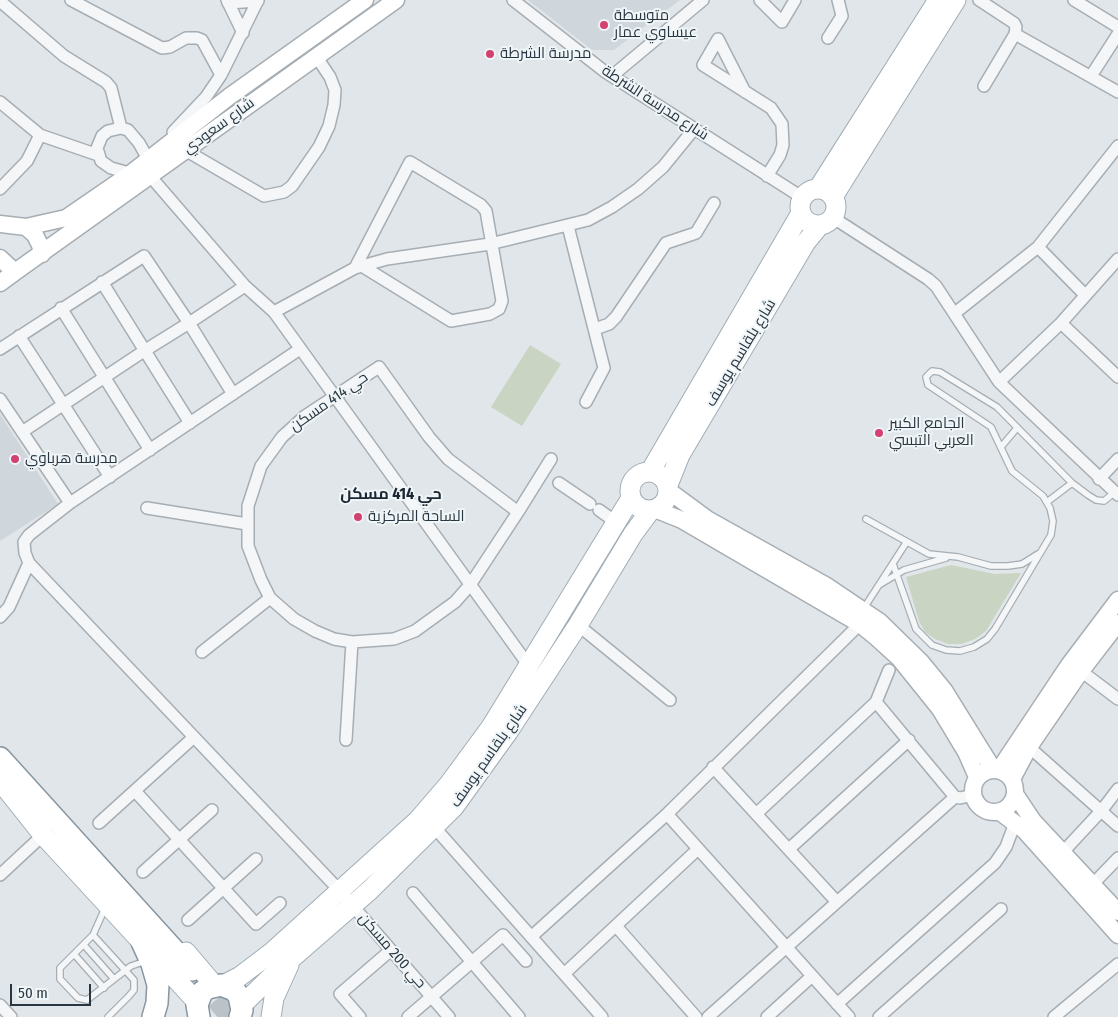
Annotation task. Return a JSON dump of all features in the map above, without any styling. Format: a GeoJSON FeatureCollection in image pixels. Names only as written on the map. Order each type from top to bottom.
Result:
{"type":"FeatureCollection","features":[{"type":"Feature","properties":{"kind":"highway"},"geometry":{"type":"LineString","coordinates":[[0,758],[189,972],[0,772]]}},
{"type":"Feature","properties":{"kind":"highway"},"geometry":{"type":"LineString","coordinates":[[151,955],[158,985],[158,1003],[153,1017]]}},
{"type":"Feature","properties":{"kind":"highway"},"geometry":{"type":"LineString","coordinates":[[194,1010],[202,992],[219,985],[234,990],[243,1012]]}},
{"type":"Feature","properties":{"kind":"main road","name":"شارع سعودي"},"geometry":{"type":"LineString","coordinates":[[0,224],[26,228],[66,218],[130,174],[230,96],[365,0]]}},
{"type":"Feature","properties":{"kind":"main road","name":"شارع سعودي"},"geometry":{"type":"LineString","coordinates":[[0,283],[396,0]]}},
{"type":"Feature","properties":{"kind":"main road","name":"شارع بلقاسم يوسف"},"geometry":{"type":"LineString","coordinates":[[650,472],[814,199],[938,0]]}},
{"type":"Feature","properties":{"kind":"main road","name":"شارع بلقاسم يوسف"},"geometry":{"type":"LineString","coordinates":[[814,199],[956,0]]}},
{"type":"Feature","properties":{"kind":"main road"},"geometry":{"type":"LineString","coordinates":[[814,199],[836,209],[826,221],[808,222],[814,199]]}},
{"type":"Feature","properties":{"kind":"main road","name":"شارع بلقاسم يوسف"},"geometry":{"type":"LineString","coordinates":[[668,488],[680,455],[806,242],[826,221]]}},
{"type":"Feature","properties":{"kind":"main road"},"geometry":{"type":"LineString","coordinates":[[26,228],[35,235],[42,254]]}},
{"type":"Feature","properties":{"kind":"main road"},"geometry":{"type":"LineString","coordinates":[[0,258],[15,272]]}},
{"type":"Feature","properties":{"kind":"main road"},"geometry":{"type":"LineString","coordinates":[[1118,912],[1028,815],[1005,778],[944,690],[900,640],[861,617],[682,520],[653,510],[638,508],[631,498],[631,485],[634,479],[639,475],[650,472],[661,476],[668,488],[708,519],[824,585],[861,617],[920,683],[950,724],[977,777],[972,789],[973,795],[980,807],[993,812],[1000,812],[1015,823],[1118,935]]}},
{"type":"Feature","properties":{"kind":"main road"},"geometry":{"type":"LineString","coordinates":[[653,510],[666,502],[668,488]]}},
{"type":"Feature","properties":{"kind":"main road","name":"شارع بلقاسم يوسف"},"geometry":{"type":"LineString","coordinates":[[243,1012],[449,784],[491,727],[631,498]]}},
{"type":"Feature","properties":{"kind":"main road","name":"شارع بلقاسم يوسف"},"geometry":{"type":"LineString","coordinates":[[219,985],[239,977],[347,898],[435,828],[477,778],[578,625],[633,534],[653,510]]}},
{"type":"Feature","properties":{"kind":"main road"},"geometry":{"type":"LineString","coordinates":[[1000,812],[1013,802],[1005,778],[1069,665],[1118,600]]}},
{"type":"Feature","properties":{"kind":"main road"},"geometry":{"type":"LineString","coordinates":[[1005,778],[1029,747],[1081,671],[1118,623]]}},
{"type":"Feature","properties":{"kind":"main road"},"geometry":{"type":"LineString","coordinates":[[0,746],[219,985]]}},
{"type":"Feature","properties":{"kind":"main road"},"geometry":{"type":"LineString","coordinates":[[977,777],[1005,778]]}},
{"type":"Feature","properties":{"kind":"main road"},"geometry":{"type":"LineString","coordinates":[[0,781],[43,835],[151,955],[194,1010]]}},
{"type":"Feature","properties":{"kind":"main road"},"geometry":{"type":"LineString","coordinates":[[271,1017],[274,998],[293,957]]}},
{"type":"Feature","properties":{"kind":"street"},"geometry":{"type":"LineString","coordinates":[[71,0],[162,48],[170,47],[186,38],[202,40],[221,75]]}},
{"type":"Feature","properties":{"kind":"street"},"geometry":{"type":"LineString","coordinates":[[148,159],[206,97],[221,75],[243,33],[258,0],[227,1],[243,33]]}},
{"type":"Feature","properties":{"kind":"street","name":"شارع مدرسة الشرطة"},"geometry":{"type":"LineString","coordinates":[[513,0],[612,76],[767,176],[814,199]]}},
{"type":"Feature","properties":{"kind":"street"},"geometry":{"type":"LineString","coordinates":[[612,76],[703,0]]}},
{"type":"Feature","properties":{"kind":"street"},"geometry":{"type":"LineString","coordinates":[[760,0],[782,22],[795,0]]}},
{"type":"Feature","properties":{"kind":"street"},"geometry":{"type":"LineString","coordinates":[[828,38],[842,16],[838,0]]}},
{"type":"Feature","properties":{"kind":"street"},"geometry":{"type":"LineString","coordinates":[[979,0],[1014,22],[1016,27],[1015,34],[984,86]]}},
{"type":"Feature","properties":{"kind":"street"},"geometry":{"type":"LineString","coordinates":[[1074,0],[1118,27]]}},
{"type":"Feature","properties":{"kind":"street"},"geometry":{"type":"LineString","coordinates":[[0,2],[64,56],[106,82],[111,88],[121,128]]}},
{"type":"Feature","properties":{"kind":"street"},"geometry":{"type":"LineString","coordinates":[[1015,34],[1118,92]]}},
{"type":"Feature","properties":{"kind":"street"},"geometry":{"type":"LineString","coordinates":[[1091,76],[1118,34]]}},
{"type":"Feature","properties":{"kind":"street"},"geometry":{"type":"LineString","coordinates":[[185,150],[264,196],[284,192],[292,186],[322,140],[329,126],[334,105],[335,90],[330,77],[316,56]]}},
{"type":"Feature","properties":{"kind":"street"},"geometry":{"type":"LineString","coordinates":[[745,92],[772,108],[782,124],[783,145],[767,176]]}},
{"type":"Feature","properties":{"kind":"street"},"geometry":{"type":"LineString","coordinates":[[0,102],[40,135],[98,155]]}},
{"type":"Feature","properties":{"kind":"street"},"geometry":{"type":"LineString","coordinates":[[151,176],[130,174],[111,168],[101,161],[97,148],[102,136],[108,131],[121,128],[128,130],[139,143],[148,159],[151,176],[245,286],[274,312],[529,666]]}},
{"type":"Feature","properties":{"kind":"street"},"geometry":{"type":"LineString","coordinates":[[274,312],[358,267],[387,259],[490,244],[568,226],[596,216],[638,189],[662,167],[694,128]]}},
{"type":"Feature","properties":{"kind":"street"},"geometry":{"type":"LineString","coordinates":[[0,189],[26,162],[40,135]]}},
{"type":"Feature","properties":{"kind":"street"},"geometry":{"type":"LineString","coordinates":[[956,313],[1038,248],[1118,146]]}},
{"type":"Feature","properties":{"kind":"street"},"geometry":{"type":"LineString","coordinates":[[410,162],[481,205],[486,211],[489,220],[490,244],[502,301],[498,309],[490,314],[458,320],[444,318],[358,267],[410,162]]}},
{"type":"Feature","properties":{"kind":"street"},"geometry":{"type":"LineString","coordinates":[[595,329],[609,324],[616,317],[666,243],[696,233],[714,203]]}},
{"type":"Feature","properties":{"kind":"street"},"geometry":{"type":"LineString","coordinates":[[826,221],[928,278],[956,313],[999,382],[1116,494]]}},
{"type":"Feature","properties":{"kind":"street"},"geometry":{"type":"LineString","coordinates":[[568,226],[604,368],[586,402]]}},
{"type":"Feature","properties":{"kind":"street"},"geometry":{"type":"LineString","coordinates":[[1038,248],[1085,296]]}},
{"type":"Feature","properties":{"kind":"street"},"geometry":{"type":"LineString","coordinates":[[0,349],[144,256],[234,394]]}},
{"type":"Feature","properties":{"kind":"street"},"geometry":{"type":"LineString","coordinates":[[999,382],[1061,324],[1116,264]]}},
{"type":"Feature","properties":{"kind":"street"},"geometry":{"type":"LineString","coordinates":[[102,282],[190,423]]}},
{"type":"Feature","properties":{"kind":"street"},"geometry":{"type":"LineString","coordinates":[[22,432],[144,350],[245,286]]}},
{"type":"Feature","properties":{"kind":"street"},"geometry":{"type":"LineString","coordinates":[[61,308],[150,450]]}},
{"type":"Feature","properties":{"kind":"street"},"geometry":{"type":"LineString","coordinates":[[1061,324],[1118,377]]}},
{"type":"Feature","properties":{"kind":"street"},"geometry":{"type":"LineString","coordinates":[[19,336],[110,477]]}},
{"type":"Feature","properties":{"kind":"street"},"geometry":{"type":"LineString","coordinates":[[0,618],[9,607],[29,563],[25,553],[24,542],[29,535],[70,503],[300,350]]}},
{"type":"Feature","properties":{"kind":"street","name":"حي 414 مسكن"},"geometry":{"type":"LineString","coordinates":[[518,512],[448,459],[416,420],[379,367],[305,416],[270,451],[254,484],[247,524],[248,546],[270,598],[282,611],[301,624],[334,639],[352,642],[394,639],[415,631],[456,602],[470,585],[518,512],[551,459]]}},
{"type":"Feature","properties":{"kind":"street"},"geometry":{"type":"LineString","coordinates":[[0,399],[70,503]]}},
{"type":"Feature","properties":{"kind":"street"},"geometry":{"type":"LineString","coordinates":[[1099,479],[1118,459]]}},
{"type":"Feature","properties":{"kind":"street"},"geometry":{"type":"LineString","coordinates":[[543,473],[617,523]]}},
{"type":"Feature","properties":{"kind":"street"},"geometry":{"type":"LineString","coordinates":[[147,508],[247,524]]}},
{"type":"Feature","properties":{"kind":"street","name":"حي 200 مسكن"},"geometry":{"type":"LineString","coordinates":[[29,563],[347,898],[449,1017]]}},
{"type":"Feature","properties":{"kind":"street"},"geometry":{"type":"LineString","coordinates":[[202,652],[270,598]]}},
{"type":"Feature","properties":{"kind":"street"},"geometry":{"type":"LineString","coordinates":[[531,937],[667,814],[861,617]]}},
{"type":"Feature","properties":{"kind":"street"},"geometry":{"type":"LineString","coordinates":[[578,625],[670,700]]}},
{"type":"Feature","properties":{"kind":"street"},"geometry":{"type":"LineString","coordinates":[[346,740],[352,642]]}},
{"type":"Feature","properties":{"kind":"street"},"geometry":{"type":"LineString","coordinates":[[756,814],[876,702],[889,670]]}},
{"type":"Feature","properties":{"kind":"street"},"geometry":{"type":"LineString","coordinates":[[1081,671],[1118,698]]}},
{"type":"Feature","properties":{"kind":"street"},"geometry":{"type":"LineString","coordinates":[[876,702],[955,797],[960,798],[973,795]]}},
{"type":"Feature","properties":{"kind":"street"},"geometry":{"type":"LineString","coordinates":[[99,823],[194,737]]}},
{"type":"Feature","properties":{"kind":"street"},"geometry":{"type":"LineString","coordinates":[[788,849],[909,740]]}},
{"type":"Feature","properties":{"kind":"street"},"geometry":{"type":"LineString","coordinates":[[1029,747],[1118,826]]}},
{"type":"Feature","properties":{"kind":"street"},"geometry":{"type":"LineString","coordinates":[[713,767],[836,901]]}},
{"type":"Feature","properties":{"kind":"street"},"geometry":{"type":"LineString","coordinates":[[1062,852],[1102,810],[1118,789]]}},
{"type":"Feature","properties":{"kind":"street"},"geometry":{"type":"LineString","coordinates":[[135,791],[256,924],[280,903]]}},
{"type":"Feature","properties":{"kind":"street"},"geometry":{"type":"LineString","coordinates":[[708,1017],[955,797]]}},
{"type":"Feature","properties":{"kind":"street"},"geometry":{"type":"LineString","coordinates":[[144,872],[212,810]]}},
{"type":"Feature","properties":{"kind":"street"},"geometry":{"type":"LineString","coordinates":[[667,814],[849,1017]]}},
{"type":"Feature","properties":{"kind":"street"},"geometry":{"type":"LineString","coordinates":[[837,1004],[995,863],[1006,847],[1015,823]]}},
{"type":"Feature","properties":{"kind":"street"},"geometry":{"type":"LineString","coordinates":[[435,828],[602,1017]]}},
{"type":"Feature","properties":{"kind":"street"},"geometry":{"type":"LineString","coordinates":[[0,875],[43,835]]}},
{"type":"Feature","properties":{"kind":"street"},"geometry":{"type":"LineString","coordinates":[[564,974],[698,848]]}},
{"type":"Feature","properties":{"kind":"street"},"geometry":{"type":"LineString","coordinates":[[1093,884],[1118,858]]}},
{"type":"Feature","properties":{"kind":"street"},"geometry":{"type":"LineString","coordinates":[[188,920],[256,859]]}},
{"type":"Feature","properties":{"kind":"street"},"geometry":{"type":"LineString","coordinates":[[413,893],[519,1017]]}},
{"type":"Feature","properties":{"kind":"street"},"geometry":{"type":"LineString","coordinates":[[880,1017],[1001,909]]}},
{"type":"Feature","properties":{"kind":"street"},"geometry":{"type":"LineString","coordinates":[[616,926],[696,1017]]}},
{"type":"Feature","properties":{"kind":"street"},"geometry":{"type":"LineString","coordinates":[[408,1017],[503,934],[526,960]]}},
{"type":"Feature","properties":{"kind":"street"},"geometry":{"type":"LineString","coordinates":[[360,1017],[340,994],[391,950]]}},
{"type":"Feature","properties":{"kind":"street"},"geometry":{"type":"LineString","coordinates":[[1054,1017],[1118,964]]}},
{"type":"Feature","properties":{"kind":"street"},"geometry":{"type":"LineString","coordinates":[[767,1017],[812,976]]}},
{"type":"Feature","properties":{"kind":"street"},"geometry":{"type":"LineString","coordinates":[[0,1005],[11,1017]]}},
{"type":"Feature","properties":{"kind":"lane"},"geometry":{"type":"LineString","coordinates":[[893,564],[911,618],[923,638],[946,650],[960,651],[974,647],[986,639],[995,629],[1051,535],[1052,521],[1047,502],[1033,486],[1012,471],[996,434],[985,422],[928,386],[926,380],[928,374],[932,371],[940,372],[997,407],[1072,483],[1096,500],[1104,501],[1116,494]]}},
{"type":"Feature","properties":{"kind":"lane"},"geometry":{"type":"LineString","coordinates":[[1001,447],[1018,428]]}},
{"type":"Feature","properties":{"kind":"lane"},"geometry":{"type":"LineString","coordinates":[[1047,502],[1072,483]]}},
{"type":"Feature","properties":{"kind":"lane"},"geometry":{"type":"LineString","coordinates":[[866,519],[906,543],[929,554],[958,557],[991,566],[1008,566],[1028,561],[1045,547]]}},
{"type":"Feature","properties":{"kind":"lane"},"geometry":{"type":"LineString","coordinates":[[861,617],[906,543]]}},
{"type":"Feature","properties":{"kind":"lane"},"geometry":{"type":"LineString","coordinates":[[879,585],[896,573],[943,558],[958,557]]}},
{"type":"Feature","properties":{"kind":"lane"},"geometry":{"type":"LineString","coordinates":[[106,903],[101,920],[93,935],[59,970],[62,981],[78,998],[84,1001],[90,999],[125,970],[151,955]]}},
{"type":"Feature","properties":{"kind":"lane"},"geometry":{"type":"LineString","coordinates":[[93,935],[134,980],[134,990],[124,1003],[108,1017]]}},
{"type":"Feature","properties":{"kind":"lane"},"geometry":{"type":"LineString","coordinates":[[84,945],[114,979]]}},
{"type":"Feature","properties":{"kind":"lane"},"geometry":{"type":"LineString","coordinates":[[74,954],[104,988]]}},
{"type":"Feature","properties":{"kind":"shaded area","name":"متوسطة عيساوي عمار"},"geometry":{"type":"Polygon","coordinates":[[[528,0],[680,0],[614,50],[592,50],[528,0]]]}},
{"type":"Feature","properties":{"kind":"shaded area","name":"مدرسة هرباوي"},"geometry":{"type":"Polygon","coordinates":[[[0,414],[58,504],[0,541],[0,414]]]}},
{"type":"Feature","properties":{"kind":"green space"},"geometry":{"type":"Polygon","coordinates":[[[530,345],[561,364],[522,426],[491,407],[530,345]]]}},
{"type":"Feature","properties":{"kind":"green space"},"geometry":{"type":"Polygon","coordinates":[[[951,565],[995,574],[1021,573],[986,631],[975,639],[962,644],[948,644],[935,639],[925,632],[919,621],[906,577],[951,565]]]}},
{"type":"Feature","properties":{"kind":"tunnel"},"geometry":{"type":"LineString","coordinates":[[196,975],[231,1017]]}},
{"type":"Feature","properties":{"kind":"place","name":"متوسطة عيساوي عمار"},"geometry":{"type":"Point","coordinates":[604,25]}},
{"type":"Feature","properties":{"kind":"place","name":"مدرسة الشرطة"},"geometry":{"type":"Point","coordinates":[490,54]}},
{"type":"Feature","properties":{"kind":"place","name":"الجامع الكبير العربي التبسي"},"geometry":{"type":"Point","coordinates":[879,433]}},
{"type":"Feature","properties":{"kind":"place","name":"مدرسة هرباوي"},"geometry":{"type":"Point","coordinates":[15,459]}},
{"type":"Feature","properties":{"kind":"place","name":"الساحة المركزية"},"geometry":{"type":"Point","coordinates":[358,517]}},
{"type":"Feature","properties":{"kind":"district","name":"حي 414 مسكن"},"geometry":{"type":"Point","coordinates":[391,495]}}]}
